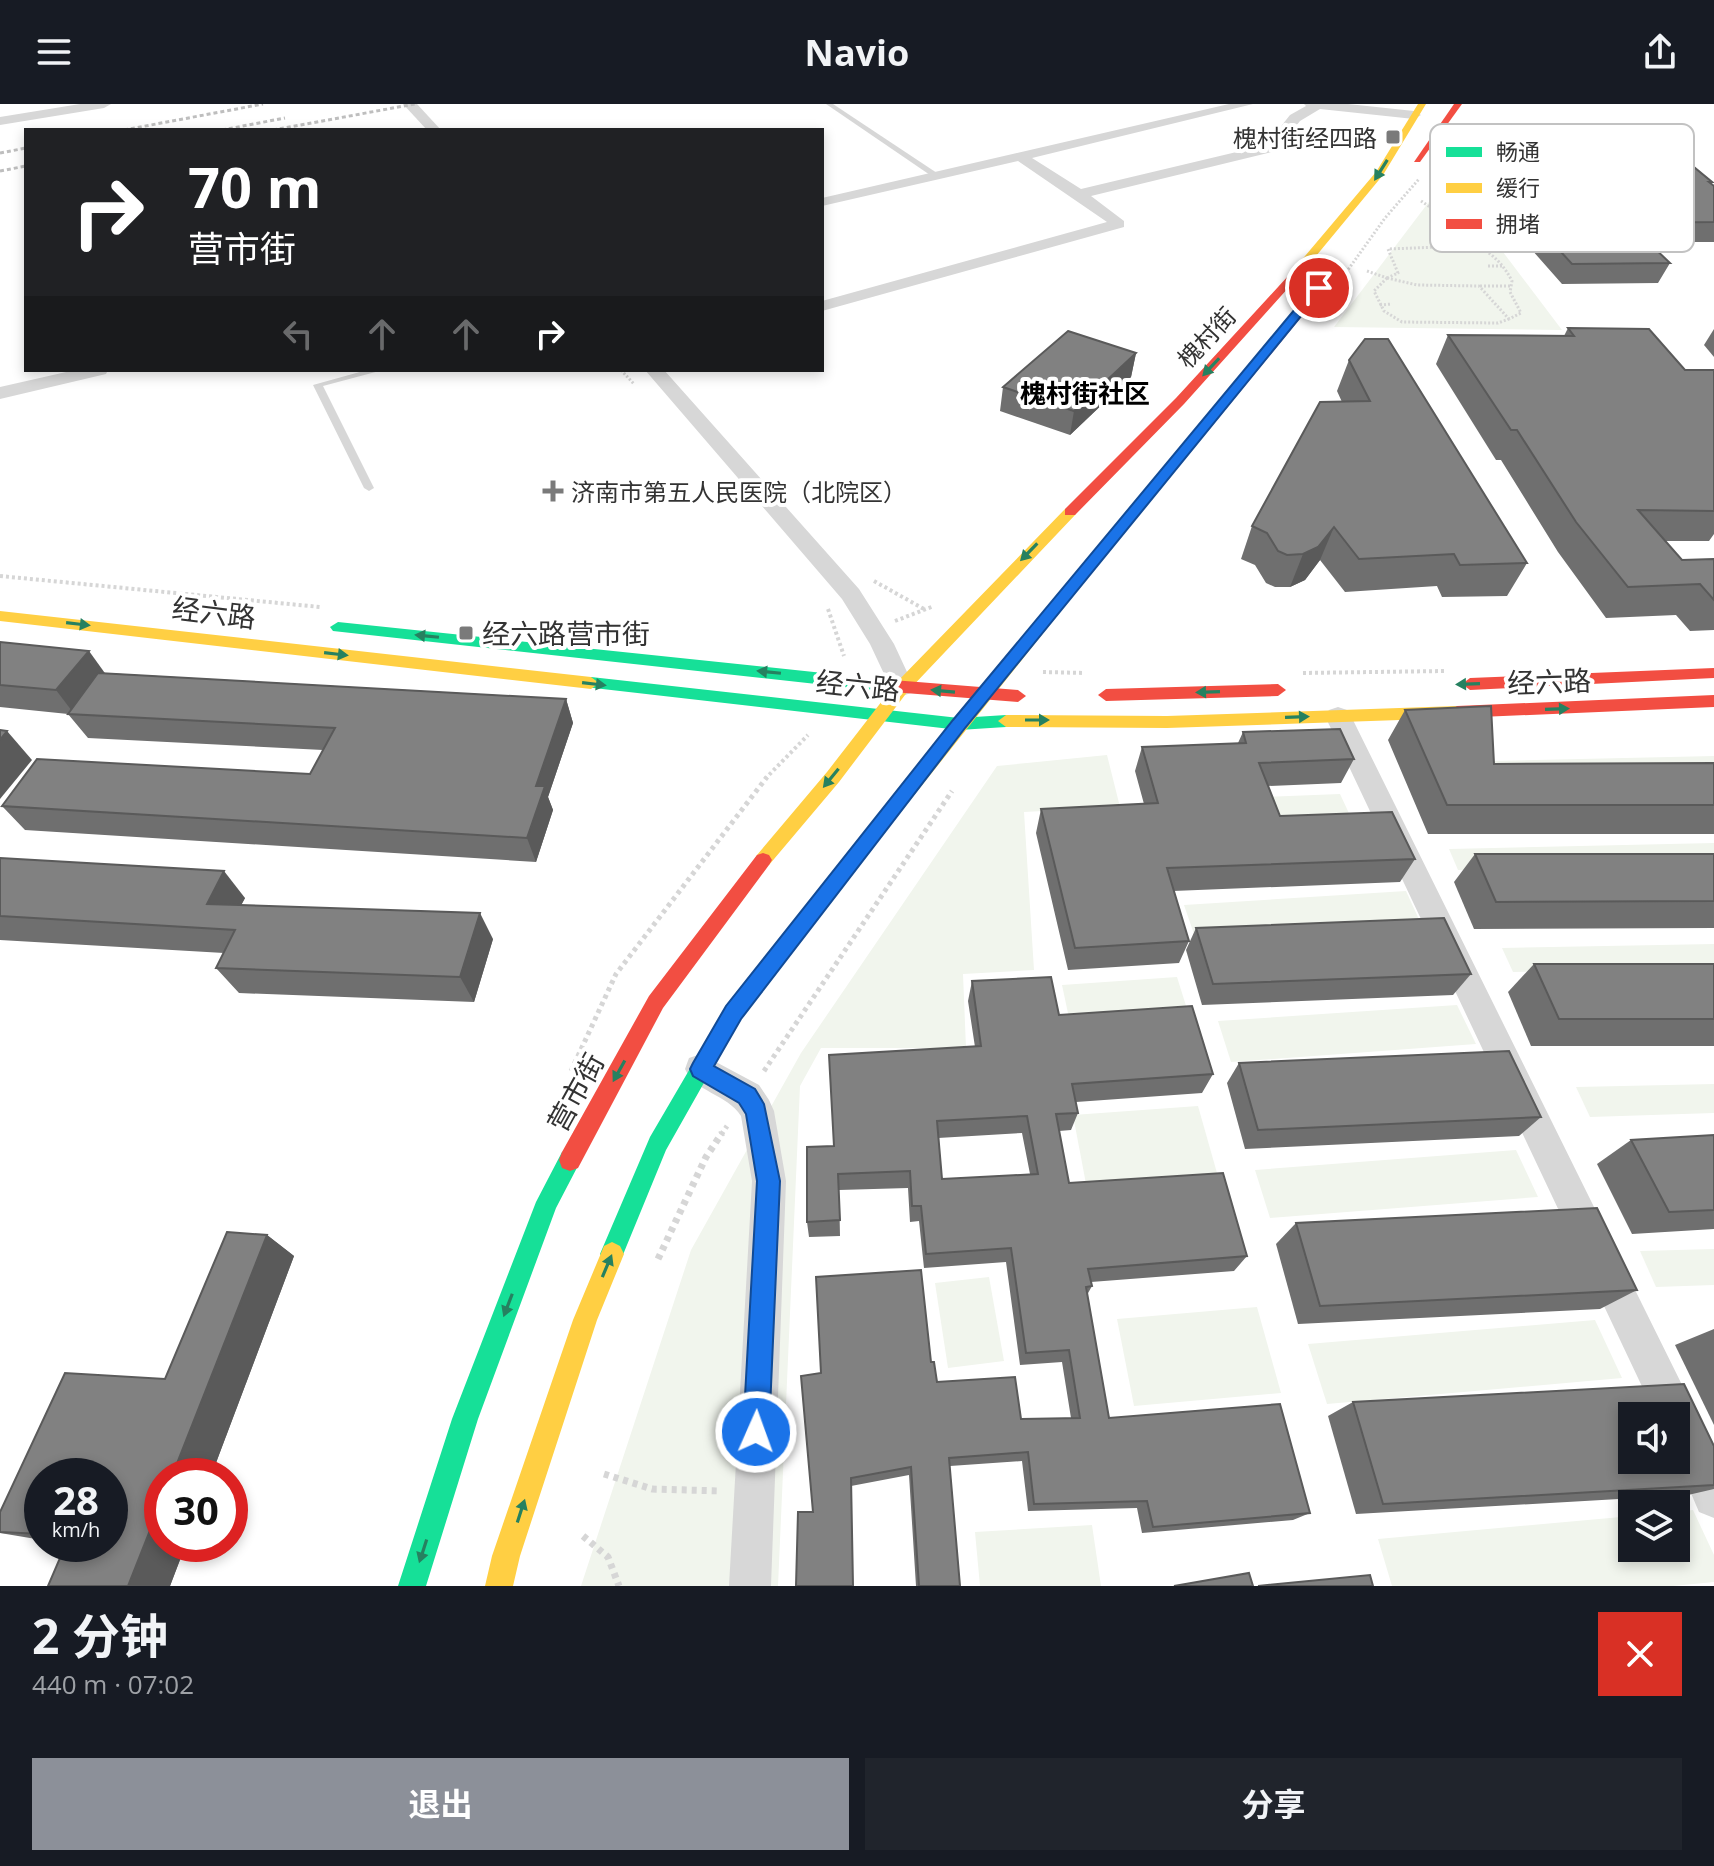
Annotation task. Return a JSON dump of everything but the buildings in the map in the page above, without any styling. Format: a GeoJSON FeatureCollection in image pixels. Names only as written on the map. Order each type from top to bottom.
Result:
{"type":"FeatureCollection","features":[{"type":"Feature","properties":{"kind":"main road"},"geometry":{"type":"LineString","coordinates":[[1443,124],[1458,104]]}},
{"type":"Feature","properties":{"kind":"main road","name":"槐村街"},"geometry":{"type":"LineString","coordinates":[[902,687],[1180,401],[1328,238],[1380,173],[1418,110]]}},
{"type":"Feature","properties":{"kind":"main road"},"geometry":{"type":"LineString","coordinates":[[1404,178],[1430,142]]}},
{"type":"Feature","properties":{"kind":"main road","name":"槐村街"},"geometry":{"type":"LineString","coordinates":[[984,695],[1316,302]]}},
{"type":"Feature","properties":{"kind":"main road","name":"经六路"},"geometry":{"type":"LineString","coordinates":[[0,616],[959,724],[1030,720],[1167,722],[1714,701]]}},
{"type":"Feature","properties":{"kind":"main road","name":"经六路"},"geometry":{"type":"LineString","coordinates":[[316,624],[902,687],[984,695],[1041,696]]}},
{"type":"Feature","properties":{"kind":"main road","name":"经六路"},"geometry":{"type":"LineString","coordinates":[[1449,685],[1714,673]]}},
{"type":"Feature","properties":{"kind":"main road","name":"营市街"},"geometry":{"type":"LineString","coordinates":[[412,1586],[465,1419],[547,1202],[656,1002],[736,892],[833,777],[902,687]]}},
{"type":"Feature","properties":{"kind":"main road"},"geometry":{"type":"LineString","coordinates":[[1086,696],[1291,690]]}},
{"type":"Feature","properties":{"kind":"main road"},"geometry":{"type":"LineString","coordinates":[[499,1586],[506,1556],[585,1320],[658,1144],[733,1013],[984,695]]}},
{"type":"Feature","properties":{"kind":"street"},"geometry":{"type":"LineString","coordinates":[[0,121],[104,104]]}},
{"type":"Feature","properties":{"kind":"street"},"geometry":{"type":"LineString","coordinates":[[410,104],[432,128]]}},
{"type":"Feature","properties":{"kind":"street"},"geometry":{"type":"LineString","coordinates":[[824,202],[1246,104]]}},
{"type":"Feature","properties":{"kind":"street"},"geometry":{"type":"LineString","coordinates":[[1311,104],[1418,110]]}},
{"type":"Feature","properties":{"kind":"street"},"geometry":{"type":"LineString","coordinates":[[1079,194],[1271,148],[1295,118],[1318,104]]}},
{"type":"Feature","properties":{"kind":"street"},"geometry":{"type":"LineString","coordinates":[[824,305],[1119,224],[1020,156]]}},
{"type":"Feature","properties":{"kind":"street"},"geometry":{"type":"LineString","coordinates":[[0,393],[90,372]]}},
{"type":"Feature","properties":{"kind":"street"},"geometry":{"type":"LineString","coordinates":[[656,372],[851,594],[882,644],[902,687]]}},
{"type":"Feature","properties":{"kind":"street"},"geometry":{"type":"LineString","coordinates":[[1338,716],[1714,1497]]}},
{"type":"Feature","properties":{"kind":"street"},"geometry":{"type":"LineString","coordinates":[[701,1069],[747,1096],[757,1111],[769,1181],[750,1586]]}},
{"type":"Feature","properties":{"kind":"lane"},"geometry":{"type":"LineString","coordinates":[[829,104],[936,175]]}},
{"type":"Feature","properties":{"kind":"lane"},"geometry":{"type":"LineString","coordinates":[[369,488],[318,385],[370,372]]}},
{"type":"Feature","properties":{"kind":"path"},"geometry":{"type":"LineString","coordinates":[[1316,302],[1423,175]]}},
{"type":"Feature","properties":{"kind":"path"},"geometry":{"type":"LineString","coordinates":[[1421,201],[1430,205]]}},
{"type":"Feature","properties":{"kind":"path"},"geometry":{"type":"LineString","coordinates":[[1430,247],[1388,249],[1398,273],[1374,291],[1389,319],[1411,323],[1498,323],[1521,313],[1510,292],[1512,286],[1504,266],[1489,252]]}},
{"type":"Feature","properties":{"kind":"path"},"geometry":{"type":"LineString","coordinates":[[1488,266],[1504,266]]}},
{"type":"Feature","properties":{"kind":"path"},"geometry":{"type":"LineString","coordinates":[[1367,271],[1412,284],[1512,286]]}},
{"type":"Feature","properties":{"kind":"path"},"geometry":{"type":"LineString","coordinates":[[1479,286],[1509,319]]}},
{"type":"Feature","properties":{"kind":"path"},"geometry":{"type":"LineString","coordinates":[[1379,305],[1392,304]]}},
{"type":"Feature","properties":{"kind":"path"},"geometry":{"type":"LineString","coordinates":[[865,571],[875,583],[925,610],[962,623]]}},
{"type":"Feature","properties":{"kind":"path"},"geometry":{"type":"LineString","coordinates":[[1022,647],[1033,654],[1040,672]]}},
{"type":"Feature","properties":{"kind":"path"},"geometry":{"type":"LineString","coordinates":[[1013,695],[1040,672],[1046,661]]}},
{"type":"Feature","properties":{"kind":"path"},"geometry":{"type":"LineString","coordinates":[[654,1269],[706,1157],[954,788]]}},
{"type":"Feature","properties":{"kind":"path"},"geometry":{"type":"LineString","coordinates":[[604,1474],[652,1489],[754,1492]]}},
{"type":"Feature","properties":{"kind":"path"},"geometry":{"type":"LineString","coordinates":[[583,1536],[608,1557],[619,1586]]}},
{"type":"Feature","properties":{"kind":"shaded area"},"geometry":{"type":"Polygon","coordinates":[[[1430,200],[1430,252],[1503,252],[1562,330],[1334,327],[1430,200]]]}},
{"type":"Feature","properties":{"kind":"shaded area"},"geometry":{"type":"Polygon","coordinates":[[[1107,755],[1120,807],[1024,812],[1034,970],[963,974],[966,1048],[821,1048],[800,1086],[778,1586],[581,1586],[691,1250],[801,1053],[997,766],[1107,755]]]}},
{"type":"Feature","properties":{"kind":"shaded area"},"geometry":{"type":"Polygon","coordinates":[[[1714,756],[1714,775],[1399,763],[1714,756]]]}},
{"type":"Feature","properties":{"kind":"shaded area"},"geometry":{"type":"Polygon","coordinates":[[[1340,794],[1354,824],[1277,827],[1266,797],[1340,794]]]}},
{"type":"Feature","properties":{"kind":"shaded area"},"geometry":{"type":"Polygon","coordinates":[[[1714,843],[1714,865],[1458,870],[1449,849],[1714,843]]]}},
{"type":"Feature","properties":{"kind":"shaded area"},"geometry":{"type":"Polygon","coordinates":[[[1406,891],[1422,926],[1196,940],[1184,905],[1406,891]]]}},
{"type":"Feature","properties":{"kind":"shaded area"},"geometry":{"type":"Polygon","coordinates":[[[1714,944],[1714,968],[1513,972],[1502,948],[1714,944]]]}},
{"type":"Feature","properties":{"kind":"shaded area"},"geometry":{"type":"Polygon","coordinates":[[[1177,977],[1187,1009],[1069,1018],[1062,985],[1177,977]]]}},
{"type":"Feature","properties":{"kind":"shaded area"},"geometry":{"type":"Polygon","coordinates":[[[1457,1005],[1476,1044],[1231,1062],[1218,1021],[1457,1005]]]}},
{"type":"Feature","properties":{"kind":"shaded area"},"geometry":{"type":"Polygon","coordinates":[[[1714,1084],[1714,1113],[1590,1117],[1576,1087],[1714,1084]]]}},
{"type":"Feature","properties":{"kind":"shaded area"},"geometry":{"type":"Polygon","coordinates":[[[1198,1106],[1217,1173],[1086,1184],[1073,1115],[1198,1106]]]}},
{"type":"Feature","properties":{"kind":"shaded area"},"geometry":{"type":"Polygon","coordinates":[[[1516,1150],[1538,1197],[1270,1218],[1255,1170],[1516,1150]]]}},
{"type":"Feature","properties":{"kind":"shaded area"},"geometry":{"type":"Polygon","coordinates":[[[1714,1249],[1714,1285],[1656,1287],[1640,1251],[1714,1249]]]}},
{"type":"Feature","properties":{"kind":"shaded area"},"geometry":{"type":"Polygon","coordinates":[[[989,1277],[1004,1361],[948,1368],[935,1283],[989,1277]]]}},
{"type":"Feature","properties":{"kind":"shaded area"},"geometry":{"type":"Polygon","coordinates":[[[1257,1307],[1281,1393],[1134,1406],[1117,1319],[1257,1307]]]}},
{"type":"Feature","properties":{"kind":"shaded area"},"geometry":{"type":"Polygon","coordinates":[[[1595,1320],[1622,1378],[1327,1404],[1308,1344],[1595,1320]]]}},
{"type":"Feature","properties":{"kind":"shaded area"},"geometry":{"type":"Polygon","coordinates":[[[1690,1510],[1693,1510],[1714,1555],[1714,1582],[1673,1586],[1392,1586],[1378,1539],[1618,1517],[1618,1562],[1690,1562],[1690,1510]]]}},
{"type":"Feature","properties":{"kind":"shaded area"},"geometry":{"type":"Polygon","coordinates":[[[1092,1525],[1101,1586],[980,1586],[975,1532],[1092,1525]]]}},
{"type":"Feature","properties":{"kind":"railway"},"geometry":{"type":"LineString","coordinates":[[135,128],[263,104]]}},
{"type":"Feature","properties":{"kind":"railway"},"geometry":{"type":"LineString","coordinates":[[284,128],[415,104]]}},
{"type":"Feature","properties":{"kind":"railway"},"geometry":{"type":"LineString","coordinates":[[232,128],[285,118]]}},
{"type":"Feature","properties":{"kind":"railway"},"geometry":{"type":"LineString","coordinates":[[0,153],[24,148]]}},
{"type":"Feature","properties":{"kind":"railway"},"geometry":{"type":"LineString","coordinates":[[0,171],[24,166]]}},
{"type":"Feature","properties":{"kind":"traffic: fast"},"geometry":{"type":"LineString","coordinates":[[338,627],[880,685]]}},
{"type":"Feature","properties":{"kind":"traffic: fast"},"geometry":{"type":"LineString","coordinates":[[591,683],[959,724],[1006,721]]}},
{"type":"Feature","properties":{"kind":"traffic: fast"},"geometry":{"type":"LineString","coordinates":[[612,1254],[658,1144],[733,1013],[854,858]]}},
{"type":"Feature","properties":{"kind":"traffic: fast"},"geometry":{"type":"LineString","coordinates":[[412,1586],[465,1419],[547,1202],[570,1160]]}},
{"type":"Feature","properties":{"kind":"traffic: slow"},"geometry":{"type":"LineString","coordinates":[[1293,277],[1380,173],[1422,104]]}},
{"type":"Feature","properties":{"kind":"traffic: slow"},"geometry":{"type":"LineString","coordinates":[[763,860],[833,777],[902,687],[1070,512]]}},
{"type":"Feature","properties":{"kind":"traffic: slow"},"geometry":{"type":"LineString","coordinates":[[854,858],[1079,579]]}},
{"type":"Feature","properties":{"kind":"traffic: slow"},"geometry":{"type":"LineString","coordinates":[[0,616],[591,683]]}},
{"type":"Feature","properties":{"kind":"traffic: slow"},"geometry":{"type":"LineString","coordinates":[[1006,721],[1167,722],[1457,712]]}},
{"type":"Feature","properties":{"kind":"traffic: slow"},"geometry":{"type":"LineString","coordinates":[[499,1586],[506,1556],[585,1320],[612,1254]]}},
{"type":"Feature","properties":{"kind":"traffic: jam"},"geometry":{"type":"LineString","coordinates":[[1443,124],[1458,104]]}},
{"type":"Feature","properties":{"kind":"traffic: jam"},"geometry":{"type":"LineString","coordinates":[[1417,160],[1430,142]]}},
{"type":"Feature","properties":{"kind":"traffic: jam"},"geometry":{"type":"LineString","coordinates":[[1070,512],[1180,401],[1293,277]]}},
{"type":"Feature","properties":{"kind":"traffic: jam"},"geometry":{"type":"LineString","coordinates":[[1079,579],[1301,310]]}},
{"type":"Feature","properties":{"kind":"traffic: jam"},"geometry":{"type":"LineString","coordinates":[[1470,684],[1714,673]]}},
{"type":"Feature","properties":{"kind":"traffic: jam"},"geometry":{"type":"LineString","coordinates":[[880,685],[1018,696]]}},
{"type":"Feature","properties":{"kind":"traffic: jam"},"geometry":{"type":"LineString","coordinates":[[1106,695],[1278,690]]}},
{"type":"Feature","properties":{"kind":"traffic: jam"},"geometry":{"type":"LineString","coordinates":[[1457,712],[1714,701]]}},
{"type":"Feature","properties":{"kind":"traffic: jam"},"geometry":{"type":"LineString","coordinates":[[570,1160],[656,1002],[763,860]]}},
{"type":"Feature","properties":{"kind":"place","name":"槐村街经四路"},"geometry":{"type":"Point","coordinates":[1393,137]}},
{"type":"Feature","properties":{"kind":"place","name":"济南市第五人民医院（北院区）"},"geometry":{"type":"Point","coordinates":[553,491]}},
{"type":"Feature","properties":{"kind":"place","name":"经六路营市街"},"geometry":{"type":"Point","coordinates":[466,633]}},
{"type":"Feature","properties":{"kind":"district","name":"槐村街社区"},"geometry":{"type":"Point","coordinates":[1085,393]}},
{"type":"Feature","properties":{"kind":"route"},"geometry":{"type":"LineString","coordinates":[[756,1432],[769,1181],[757,1111],[747,1096],[701,1069],[733,1013],[959,724],[1319,288]]}}]}
